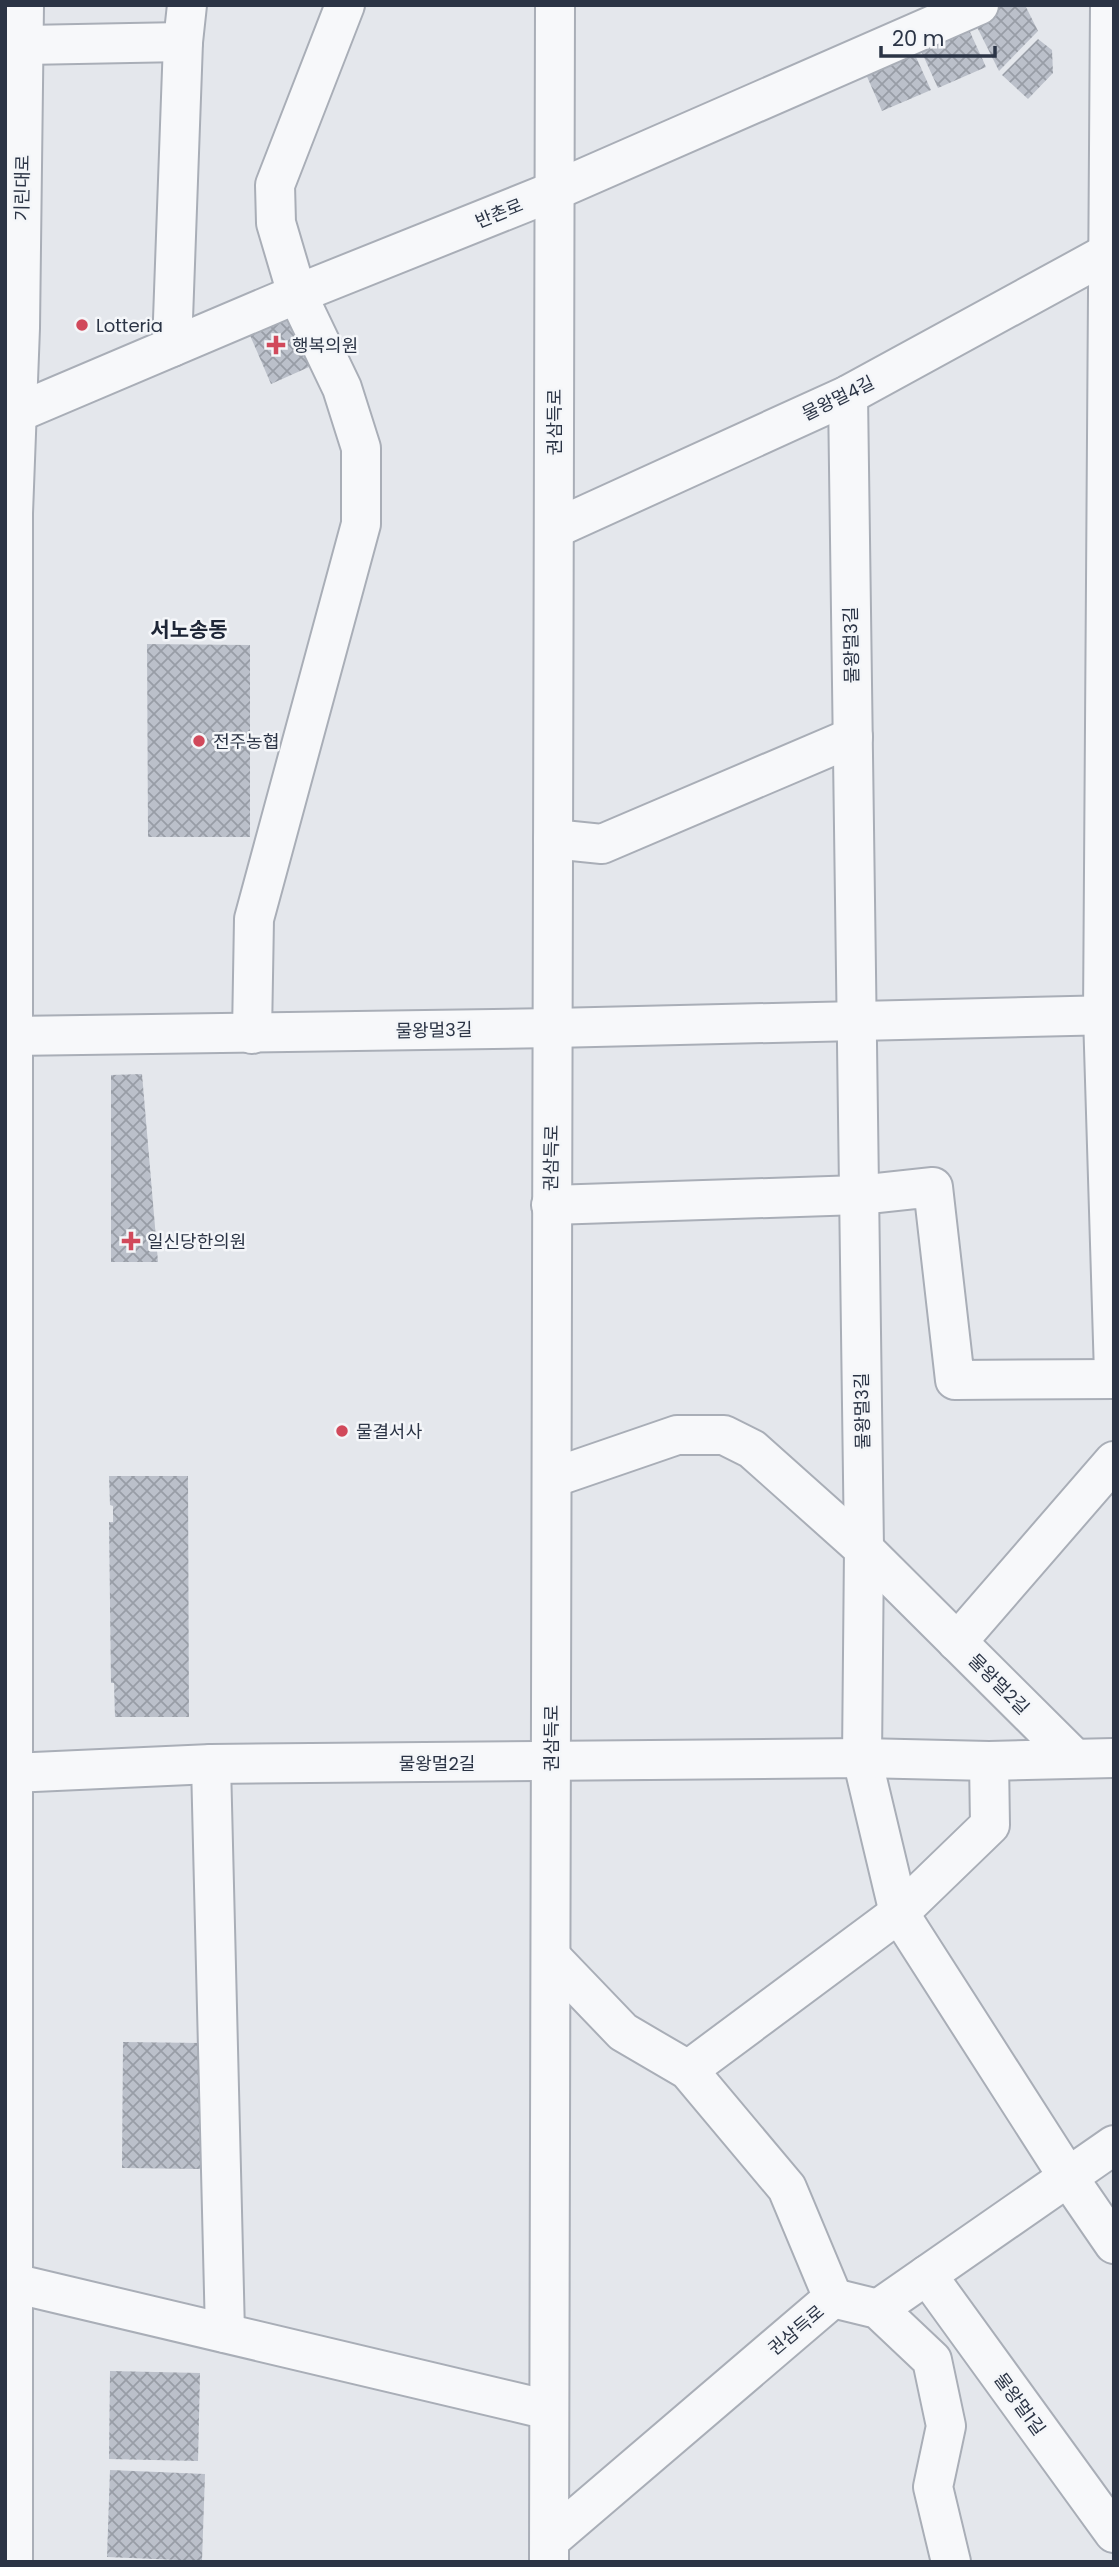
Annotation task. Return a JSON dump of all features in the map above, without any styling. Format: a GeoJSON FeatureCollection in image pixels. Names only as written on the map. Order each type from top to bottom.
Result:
{"type":"FeatureCollection","features":[{"type":"Feature","properties":{"kind":"street","name":"기린대로"},"geometry":{"type":"LineString","coordinates":[[13,2562],[11,416],[20,328],[24,5]]}},
{"type":"Feature","properties":{"kind":"street"},"geometry":{"type":"LineString","coordinates":[[252,1034],[254,919],[360,524],[361,448],[342,388],[297,294],[276,223],[275,185],[345,5]]}},
{"type":"Feature","properties":{"kind":"street","name":"권삼득로"},"geometry":{"type":"LineString","coordinates":[[550,2551],[555,5]]}},
{"type":"Feature","properties":{"kind":"street","name":"반촌로"},"geometry":{"type":"LineString","coordinates":[[11,416],[297,294],[554,191],[979,5]]}},
{"type":"Feature","properties":{"kind":"street"},"geometry":{"type":"LineString","coordinates":[[551,1205],[859,1195],[933,1187],[955,1380],[1114,1376],[1109,1015],[1110,5]]}},
{"type":"Feature","properties":{"kind":"street"},"geometry":{"type":"LineString","coordinates":[[25,45],[185,24],[172,347]]}},
{"type":"Feature","properties":{"kind":"street","name":"물왕멀4길"},"geometry":{"type":"LineString","coordinates":[[554,528],[848,395],[1111,255]]}},
{"type":"Feature","properties":{"kind":"street","name":"물왕멀3길"},"geometry":{"type":"LineString","coordinates":[[848,395],[864,1549]]}},
{"type":"Feature","properties":{"kind":"street"},"geometry":{"type":"LineString","coordinates":[[553,839],[601,845],[853,737]]}},
{"type":"Feature","properties":{"kind":"street","name":"물왕멀3길"},"geometry":{"type":"LineString","coordinates":[[12,1037],[1109,1015]]}},
{"type":"Feature","properties":{"kind":"street"},"geometry":{"type":"LineString","coordinates":[[552,1478],[677,1436],[724,1435],[752,1450],[864,1549],[862,1758],[900,1913],[1068,2177],[1114,2244]]}},
{"type":"Feature","properties":{"kind":"street"},"geometry":{"type":"LineString","coordinates":[[957,1642],[1114,1461]]}},
{"type":"Feature","properties":{"kind":"street","name":"물왕멀2길"},"geometry":{"type":"LineString","coordinates":[[864,1549],[1074,1758]]}},
{"type":"Feature","properties":{"kind":"street","name":"물왕멀2길"},"geometry":{"type":"LineString","coordinates":[[12,1773],[211,1765],[1114,1758]]}},
{"type":"Feature","properties":{"kind":"street"},"geometry":{"type":"LineString","coordinates":[[688,2070],[900,1913],[990,1825],[989,1761]]}},
{"type":"Feature","properties":{"kind":"street"},"geometry":{"type":"LineString","coordinates":[[211,1765],[225,2333]]}},
{"type":"Feature","properties":{"kind":"street","name":"권삼득로"},"geometry":{"type":"LineString","coordinates":[[550,2551],[834,2298],[787,2188],[688,2070],[623,2032],[551,1957]]}},
{"type":"Feature","properties":{"kind":"street"},"geometry":{"type":"LineString","coordinates":[[878,2309],[1114,2145]]}},
{"type":"Feature","properties":{"kind":"street","name":"물왕멀1길"},"geometry":{"type":"LineString","coordinates":[[927,2274],[1114,2533]]}},
{"type":"Feature","properties":{"kind":"street"},"geometry":{"type":"LineString","coordinates":[[13,2283],[549,2410]]}},
{"type":"Feature","properties":{"kind":"street"},"geometry":{"type":"LineString","coordinates":[[834,2298],[878,2309],[932,2360],[946,2426],[933,2487],[951,2562]]}},
{"type":"Feature","properties":{"kind":"building"},"geometry":{"type":"Polygon","coordinates":[[[998,5],[1025,5],[1038,31],[999,71],[972,17],[998,5]]]}},
{"type":"Feature","properties":{"kind":"building"},"geometry":{"type":"Polygon","coordinates":[[[965,21],[986,67],[938,88],[917,42],[965,21]]]}},
{"type":"Feature","properties":{"kind":"building"},"geometry":{"type":"Polygon","coordinates":[[[1038,39],[1052,50],[1053,73],[1028,99],[1002,75],[1038,39]]]}},
{"type":"Feature","properties":{"kind":"building"},"geometry":{"type":"Polygon","coordinates":[[[910,44],[931,90],[882,111],[862,65],[910,44]]]}},
{"type":"Feature","properties":{"kind":"building"},"geometry":{"type":"Polygon","coordinates":[[[295,313],[318,363],[271,384],[249,333],[295,313]]]}},
{"type":"Feature","properties":{"kind":"building","name":"전주농협"},"geometry":{"type":"Polygon","coordinates":[[[147,644],[250,645],[250,837],[148,837],[147,644]]]}},
{"type":"Feature","properties":{"kind":"building"},"geometry":{"type":"Polygon","coordinates":[[[142,1074],[158,1262],[111,1262],[111,1075],[142,1074]]]}},
{"type":"Feature","properties":{"kind":"building"},"geometry":{"type":"Polygon","coordinates":[[[109,1476],[188,1476],[189,1717],[115,1717],[114,1683],[111,1683],[109,1522],[113,1522],[113,1506],[110,1505],[109,1476]]]}},
{"type":"Feature","properties":{"kind":"building"},"geometry":{"type":"Polygon","coordinates":[[[123,2042],[201,2043],[200,2169],[122,2168],[123,2042]]]}},
{"type":"Feature","properties":{"kind":"building"},"geometry":{"type":"Polygon","coordinates":[[[110,2371],[200,2373],[198,2461],[109,2459],[110,2371]]]}},
{"type":"Feature","properties":{"kind":"building"},"geometry":{"type":"Polygon","coordinates":[[[110,2470],[205,2474],[202,2561],[107,2557],[110,2470]]]}},
{"type":"Feature","properties":{"kind":"place","name":"Lotteria"},"geometry":{"type":"Point","coordinates":[82,325]}},
{"type":"Feature","properties":{"kind":"place","name":"행복의원"},"geometry":{"type":"Point","coordinates":[276,345]}},
{"type":"Feature","properties":{"kind":"place","name":"전주농협"},"geometry":{"type":"Point","coordinates":[199,741]}},
{"type":"Feature","properties":{"kind":"place","name":"일신당한의원"},"geometry":{"type":"Point","coordinates":[131,1241]}},
{"type":"Feature","properties":{"kind":"place","name":"물결서사"},"geometry":{"type":"Point","coordinates":[342,1431]}},
{"type":"Feature","properties":{"kind":"district","name":"서노송동"},"geometry":{"type":"Point","coordinates":[189,629]}}]}
